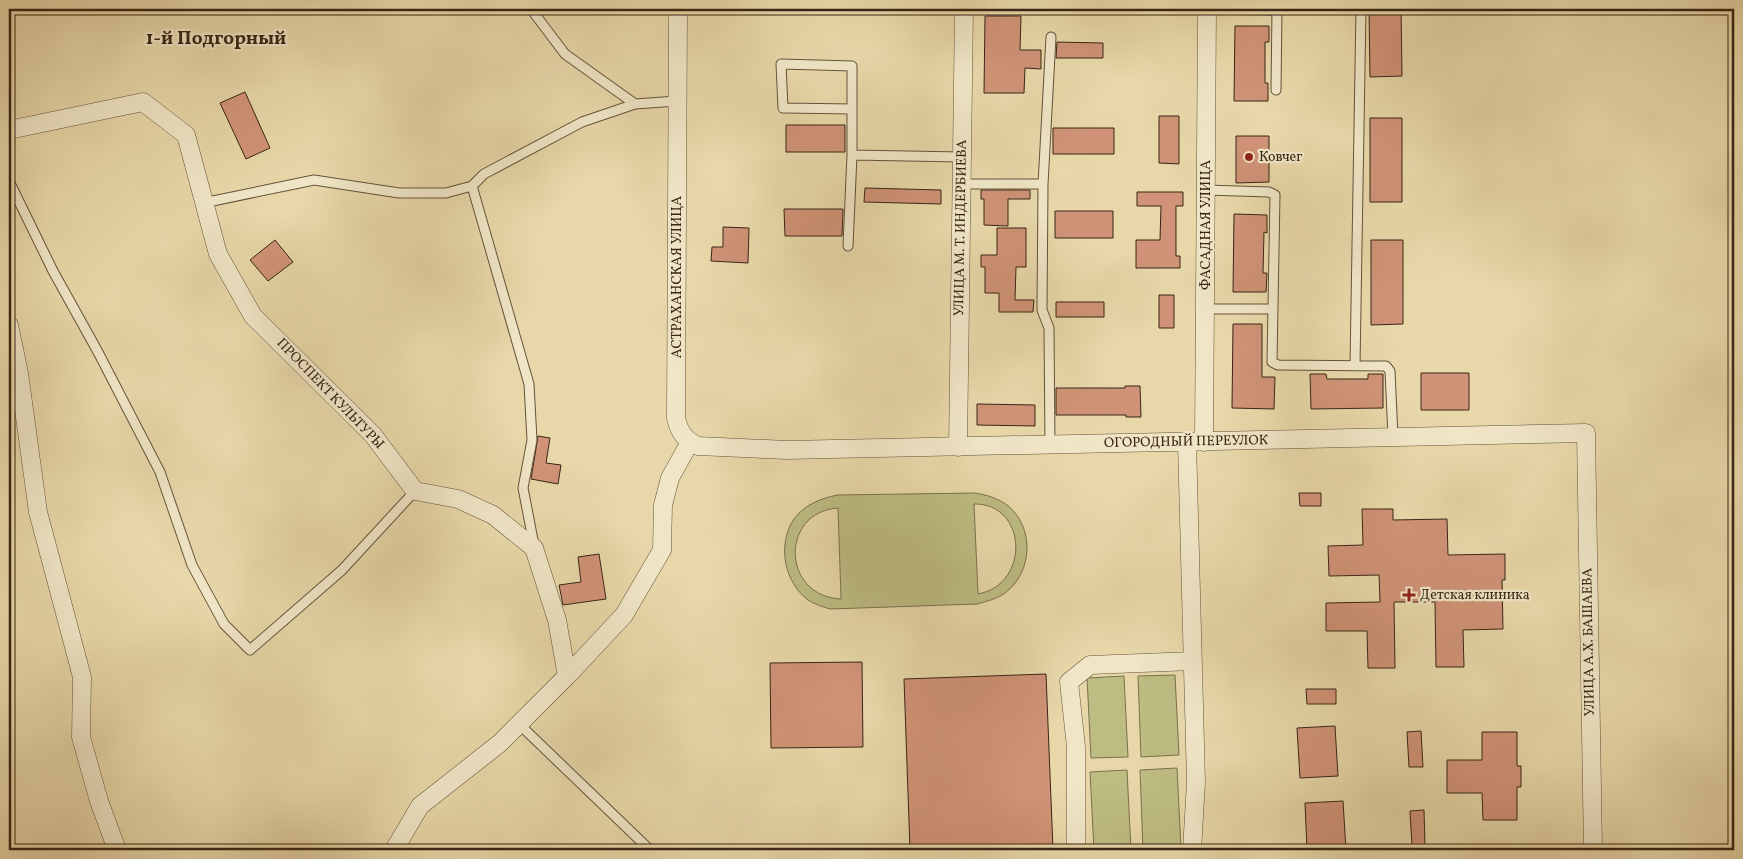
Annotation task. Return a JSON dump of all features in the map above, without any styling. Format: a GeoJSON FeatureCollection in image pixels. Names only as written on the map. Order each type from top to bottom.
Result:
{"type":"FeatureCollection","features":[{"type":"Feature","properties":{"kind":"street","name":"АСТРАХАНСКАЯ УЛИЦА"},"geometry":{"type":"LineString","coordinates":[[678,9],[676,418],[678,428],[690,442]]}},
{"type":"Feature","properties":{"kind":"street","name":"УЛИЦА М. Т. ИНДЕРБИЕВА"},"geometry":{"type":"LineString","coordinates":[[958,447],[964,9]]}},
{"type":"Feature","properties":{"kind":"street","name":"ФАСАДНАЯ УЛИЦА"},"geometry":{"type":"LineString","coordinates":[[1204,442],[1207,9]]}},
{"type":"Feature","properties":{"kind":"street","name":"ПРОСПЕКТ КУЛЬТУРЫ"},"geometry":{"type":"LineString","coordinates":[[9,130],[143,102],[186,135],[218,254],[253,316],[373,435],[415,491]]}},
{"type":"Feature","properties":{"kind":"street"},"geometry":{"type":"LineString","coordinates":[[9,325],[19,373],[38,512],[82,677],[81,737],[99,801],[118,850]]}},
{"type":"Feature","properties":{"kind":"street","name":"ОГОРОДНЫЙ ПЕРЕУЛОК"},"geometry":{"type":"LineString","coordinates":[[690,442],[698,446],[787,450],[1050,446],[1586,433]]}},
{"type":"Feature","properties":{"kind":"street","name":"УЛИЦА А.Х. БАШАЕВА"},"geometry":{"type":"LineString","coordinates":[[1586,433],[1593,850]]}},
{"type":"Feature","properties":{"kind":"street"},"geometry":{"type":"LineString","coordinates":[[394,850],[420,806],[500,743],[567,676],[624,615],[662,550],[663,504],[670,478],[690,442]]}},
{"type":"Feature","properties":{"kind":"street"},"geometry":{"type":"LineString","coordinates":[[1187,442],[1196,782],[1192,850]]}},
{"type":"Feature","properties":{"kind":"street"},"geometry":{"type":"LineString","coordinates":[[415,491],[458,499],[493,515],[534,548],[557,620],[567,676]]}},
{"type":"Feature","properties":{"kind":"street"},"geometry":{"type":"LineString","coordinates":[[1076,850],[1076,747],[1069,682],[1090,665],[1193,661]]}},
{"type":"Feature","properties":{"kind":"lane"},"geometry":{"type":"LineString","coordinates":[[531,9],[565,54],[635,104]]}},
{"type":"Feature","properties":{"kind":"lane"},"geometry":{"type":"LineString","coordinates":[[1207,9],[1277,10],[1276,90]]}},
{"type":"Feature","properties":{"kind":"lane"},"geometry":{"type":"LineString","coordinates":[[1354,365],[1360,9]]}},
{"type":"Feature","properties":{"kind":"lane"},"geometry":{"type":"LineString","coordinates":[[1050,446],[1049,328],[1042,310],[1043,184],[1051,37]]}},
{"type":"Feature","properties":{"kind":"lane"},"geometry":{"type":"LineString","coordinates":[[848,246],[852,155],[852,109],[852,66],[781,64],[783,108],[852,109]]}},
{"type":"Feature","properties":{"kind":"lane"},"geometry":{"type":"LineString","coordinates":[[203,203],[314,180],[399,193],[446,193],[472,186],[484,174],[582,122],[635,104],[677,101]]}},
{"type":"Feature","properties":{"kind":"lane"},"geometry":{"type":"LineString","coordinates":[[852,155],[962,157]]}},
{"type":"Feature","properties":{"kind":"lane"},"geometry":{"type":"LineString","coordinates":[[9,181],[53,271],[98,352],[160,472],[192,565],[224,624],[250,650],[342,570],[415,491]]}},
{"type":"Feature","properties":{"kind":"lane"},"geometry":{"type":"LineString","coordinates":[[962,184],[1043,184]]}},
{"type":"Feature","properties":{"kind":"lane"},"geometry":{"type":"LineString","coordinates":[[472,186],[529,384],[532,440],[523,488],[534,548]]}},
{"type":"Feature","properties":{"kind":"lane"},"geometry":{"type":"LineString","coordinates":[[1206,190],[1269,192],[1274,195],[1271,358],[1274,364],[1383,365],[1389,368],[1393,438]]}},
{"type":"Feature","properties":{"kind":"lane"},"geometry":{"type":"LineString","coordinates":[[1205,309],[1272,309]]}},
{"type":"Feature","properties":{"kind":"lane"},"geometry":{"type":"LineString","coordinates":[[519,724],[650,850]]}},
{"type":"Feature","properties":{"kind":"shaded area"},"geometry":{"type":"Polygon","coordinates":[[[975,493],[996,499],[1007,505],[1016,514],[1022,525],[1027,549],[1021,573],[1005,593],[977,604],[830,609],[816,604],[808,600],[793,583],[786,562],[786,540],[789,529],[798,514],[819,500],[838,495],[975,493]],[[974,504],[978,594],[995,587],[1007,576],[1014,561],[1016,545],[1013,529],[1004,516],[992,507],[974,504]],[[838,508],[819,513],[806,523],[798,538],[795,554],[798,570],[807,584],[821,594],[841,599],[841,598],[838,508]]]}},
{"type":"Feature","properties":{"kind":"shaded area"},"geometry":{"type":"Polygon","coordinates":[[[1175,675],[1179,755],[1141,757],[1138,676],[1175,675]]]}},
{"type":"Feature","properties":{"kind":"shaded area"},"geometry":{"type":"Polygon","coordinates":[[[1124,676],[1128,757],[1091,758],[1087,678],[1124,676]]]}},
{"type":"Feature","properties":{"kind":"shaded area"},"geometry":{"type":"Polygon","coordinates":[[[1177,768],[1181,849],[1143,850],[1140,770],[1177,768]]]}},
{"type":"Feature","properties":{"kind":"shaded area"},"geometry":{"type":"Polygon","coordinates":[[[1127,770],[1131,850],[1094,850],[1090,772],[1127,770]]]}},
{"type":"Feature","properties":{"kind":"building"},"geometry":{"type":"Polygon","coordinates":[[[1369,9],[1401,9],[1402,76],[1370,77],[1369,9]]]}},
{"type":"Feature","properties":{"kind":"building"},"geometry":{"type":"Polygon","coordinates":[[[985,16],[1021,16],[1020,50],[1041,50],[1041,69],[1025,68],[1024,93],[984,93],[985,16]]]}},
{"type":"Feature","properties":{"kind":"building"},"geometry":{"type":"Polygon","coordinates":[[[1235,26],[1269,26],[1269,42],[1265,42],[1265,83],[1268,83],[1268,101],[1234,101],[1235,26]]]}},
{"type":"Feature","properties":{"kind":"building"},"geometry":{"type":"Polygon","coordinates":[[[1057,42],[1103,43],[1103,58],[1056,58],[1057,42]]]}},
{"type":"Feature","properties":{"kind":"building"},"geometry":{"type":"Polygon","coordinates":[[[245,92],[270,148],[246,159],[220,103],[245,92]]]}},
{"type":"Feature","properties":{"kind":"building"},"geometry":{"type":"Polygon","coordinates":[[[1159,116],[1179,116],[1179,164],[1159,163],[1159,116]]]}},
{"type":"Feature","properties":{"kind":"building"},"geometry":{"type":"Polygon","coordinates":[[[1370,118],[1402,118],[1402,202],[1370,202],[1370,118]]]}},
{"type":"Feature","properties":{"kind":"building"},"geometry":{"type":"Polygon","coordinates":[[[786,125],[845,125],[845,152],[786,152],[786,125]]]}},
{"type":"Feature","properties":{"kind":"building"},"geometry":{"type":"Polygon","coordinates":[[[1053,128],[1114,128],[1114,154],[1053,154],[1053,128]]]}},
{"type":"Feature","properties":{"kind":"building"},"geometry":{"type":"Polygon","coordinates":[[[1236,136],[1269,136],[1269,182],[1236,183],[1236,136]]]}},
{"type":"Feature","properties":{"kind":"building"},"geometry":{"type":"Polygon","coordinates":[[[865,188],[941,190],[941,204],[864,202],[865,188]]]}},
{"type":"Feature","properties":{"kind":"building"},"geometry":{"type":"Polygon","coordinates":[[[981,190],[1030,190],[1030,199],[1008,199],[1008,226],[984,225],[984,199],[981,199],[981,190]]]}},
{"type":"Feature","properties":{"kind":"building"},"geometry":{"type":"Polygon","coordinates":[[[1137,192],[1183,192],[1183,206],[1176,206],[1176,256],[1180,256],[1180,268],[1136,268],[1136,240],[1160,240],[1161,206],[1137,206],[1137,192]]]}},
{"type":"Feature","properties":{"kind":"building"},"geometry":{"type":"Polygon","coordinates":[[[784,209],[843,209],[842,236],[785,236],[784,209]]]}},
{"type":"Feature","properties":{"kind":"building"},"geometry":{"type":"Polygon","coordinates":[[[1055,211],[1113,211],[1113,238],[1055,238],[1055,211]]]}},
{"type":"Feature","properties":{"kind":"building"},"geometry":{"type":"Polygon","coordinates":[[[1234,214],[1267,215],[1267,233],[1264,232],[1263,273],[1267,273],[1266,292],[1233,292],[1234,214]]]}},
{"type":"Feature","properties":{"kind":"building"},"geometry":{"type":"Polygon","coordinates":[[[723,227],[749,228],[748,263],[711,261],[712,247],[723,247],[723,227]]]}},
{"type":"Feature","properties":{"kind":"building"},"geometry":{"type":"Polygon","coordinates":[[[997,228],[1026,228],[1026,267],[1016,267],[1015,300],[1034,300],[1033,312],[999,312],[999,293],[985,293],[985,267],[981,267],[981,255],[997,255],[997,228]]]}},
{"type":"Feature","properties":{"kind":"building"},"geometry":{"type":"Polygon","coordinates":[[[275,240],[293,262],[268,281],[250,260],[275,240]]]}},
{"type":"Feature","properties":{"kind":"building"},"geometry":{"type":"Polygon","coordinates":[[[1371,240],[1403,240],[1403,324],[1371,325],[1371,240]]]}},
{"type":"Feature","properties":{"kind":"building"},"geometry":{"type":"Polygon","coordinates":[[[1159,295],[1174,295],[1174,328],[1159,328],[1159,295]]]}},
{"type":"Feature","properties":{"kind":"building"},"geometry":{"type":"Polygon","coordinates":[[[1056,302],[1104,302],[1104,317],[1056,317],[1056,302]]]}},
{"type":"Feature","properties":{"kind":"building"},"geometry":{"type":"Polygon","coordinates":[[[1233,324],[1262,324],[1262,377],[1275,377],[1274,409],[1232,408],[1233,324]]]}},
{"type":"Feature","properties":{"kind":"building"},"geometry":{"type":"Polygon","coordinates":[[[1421,373],[1469,373],[1469,410],[1421,410],[1421,373]]]}},
{"type":"Feature","properties":{"kind":"building"},"geometry":{"type":"Polygon","coordinates":[[[1310,374],[1326,374],[1327,379],[1368,379],[1368,374],[1383,374],[1383,408],[1311,409],[1310,374]]]}},
{"type":"Feature","properties":{"kind":"building"},"geometry":{"type":"Polygon","coordinates":[[[1125,386],[1140,386],[1141,417],[1126,417],[1126,415],[1056,415],[1056,388],[1125,388],[1125,386]]]}},
{"type":"Feature","properties":{"kind":"building"},"geometry":{"type":"Polygon","coordinates":[[[977,404],[1035,405],[1035,426],[977,425],[977,404]]]}},
{"type":"Feature","properties":{"kind":"building"},"geometry":{"type":"Polygon","coordinates":[[[538,436],[550,438],[546,463],[561,465],[558,484],[531,479],[538,436]]]}},
{"type":"Feature","properties":{"kind":"building"},"geometry":{"type":"Polygon","coordinates":[[[1299,493],[1321,493],[1321,506],[1300,506],[1299,493]]]}},
{"type":"Feature","properties":{"kind":"building"},"geometry":{"type":"Polygon","coordinates":[[[1362,509],[1393,509],[1393,520],[1447,519],[1448,555],[1505,554],[1505,580],[1502,580],[1503,629],[1463,630],[1464,667],[1436,667],[1435,602],[1394,602],[1395,668],[1368,668],[1367,631],[1326,631],[1326,603],[1380,602],[1379,575],[1329,576],[1328,546],[1363,545],[1362,509]]]}},
{"type":"Feature","properties":{"kind":"building"},"geometry":{"type":"Polygon","coordinates":[[[599,554],[606,599],[563,605],[559,585],[581,582],[578,557],[599,554]]]}},
{"type":"Feature","properties":{"kind":"building"},"geometry":{"type":"Polygon","coordinates":[[[862,662],[863,747],[771,748],[770,663],[862,662]]]}},
{"type":"Feature","properties":{"kind":"building"},"geometry":{"type":"Polygon","coordinates":[[[1046,674],[1053,850],[910,850],[904,679],[1046,674]]]}},
{"type":"Feature","properties":{"kind":"building"},"geometry":{"type":"Polygon","coordinates":[[[1306,689],[1336,689],[1336,704],[1307,704],[1306,689]]]}},
{"type":"Feature","properties":{"kind":"building"},"geometry":{"type":"Polygon","coordinates":[[[1335,726],[1338,776],[1300,778],[1297,728],[1335,726]]]}},
{"type":"Feature","properties":{"kind":"building"},"geometry":{"type":"Polygon","coordinates":[[[1421,731],[1423,767],[1409,767],[1407,732],[1421,731]]]}},
{"type":"Feature","properties":{"kind":"building"},"geometry":{"type":"Polygon","coordinates":[[[1482,732],[1517,732],[1517,766],[1521,766],[1521,787],[1517,787],[1517,820],[1483,820],[1482,793],[1447,793],[1447,760],[1482,760],[1482,732]]]}},
{"type":"Feature","properties":{"kind":"building"},"geometry":{"type":"Polygon","coordinates":[[[1343,801],[1346,850],[1307,850],[1305,803],[1343,801]]]}},
{"type":"Feature","properties":{"kind":"building"},"geometry":{"type":"Polygon","coordinates":[[[1424,810],[1425,846],[1412,846],[1410,811],[1424,810]]]}},
{"type":"Feature","properties":{"kind":"place","name":"Ковчег"},"geometry":{"type":"Point","coordinates":[1249,157]}},
{"type":"Feature","properties":{"kind":"place","name":"Детская клиника"},"geometry":{"type":"Point","coordinates":[1409,595]}},
{"type":"Feature","properties":{"kind":"district","name":"1-й Подгорный"},"geometry":{"type":"Point","coordinates":[216,39]}}]}
